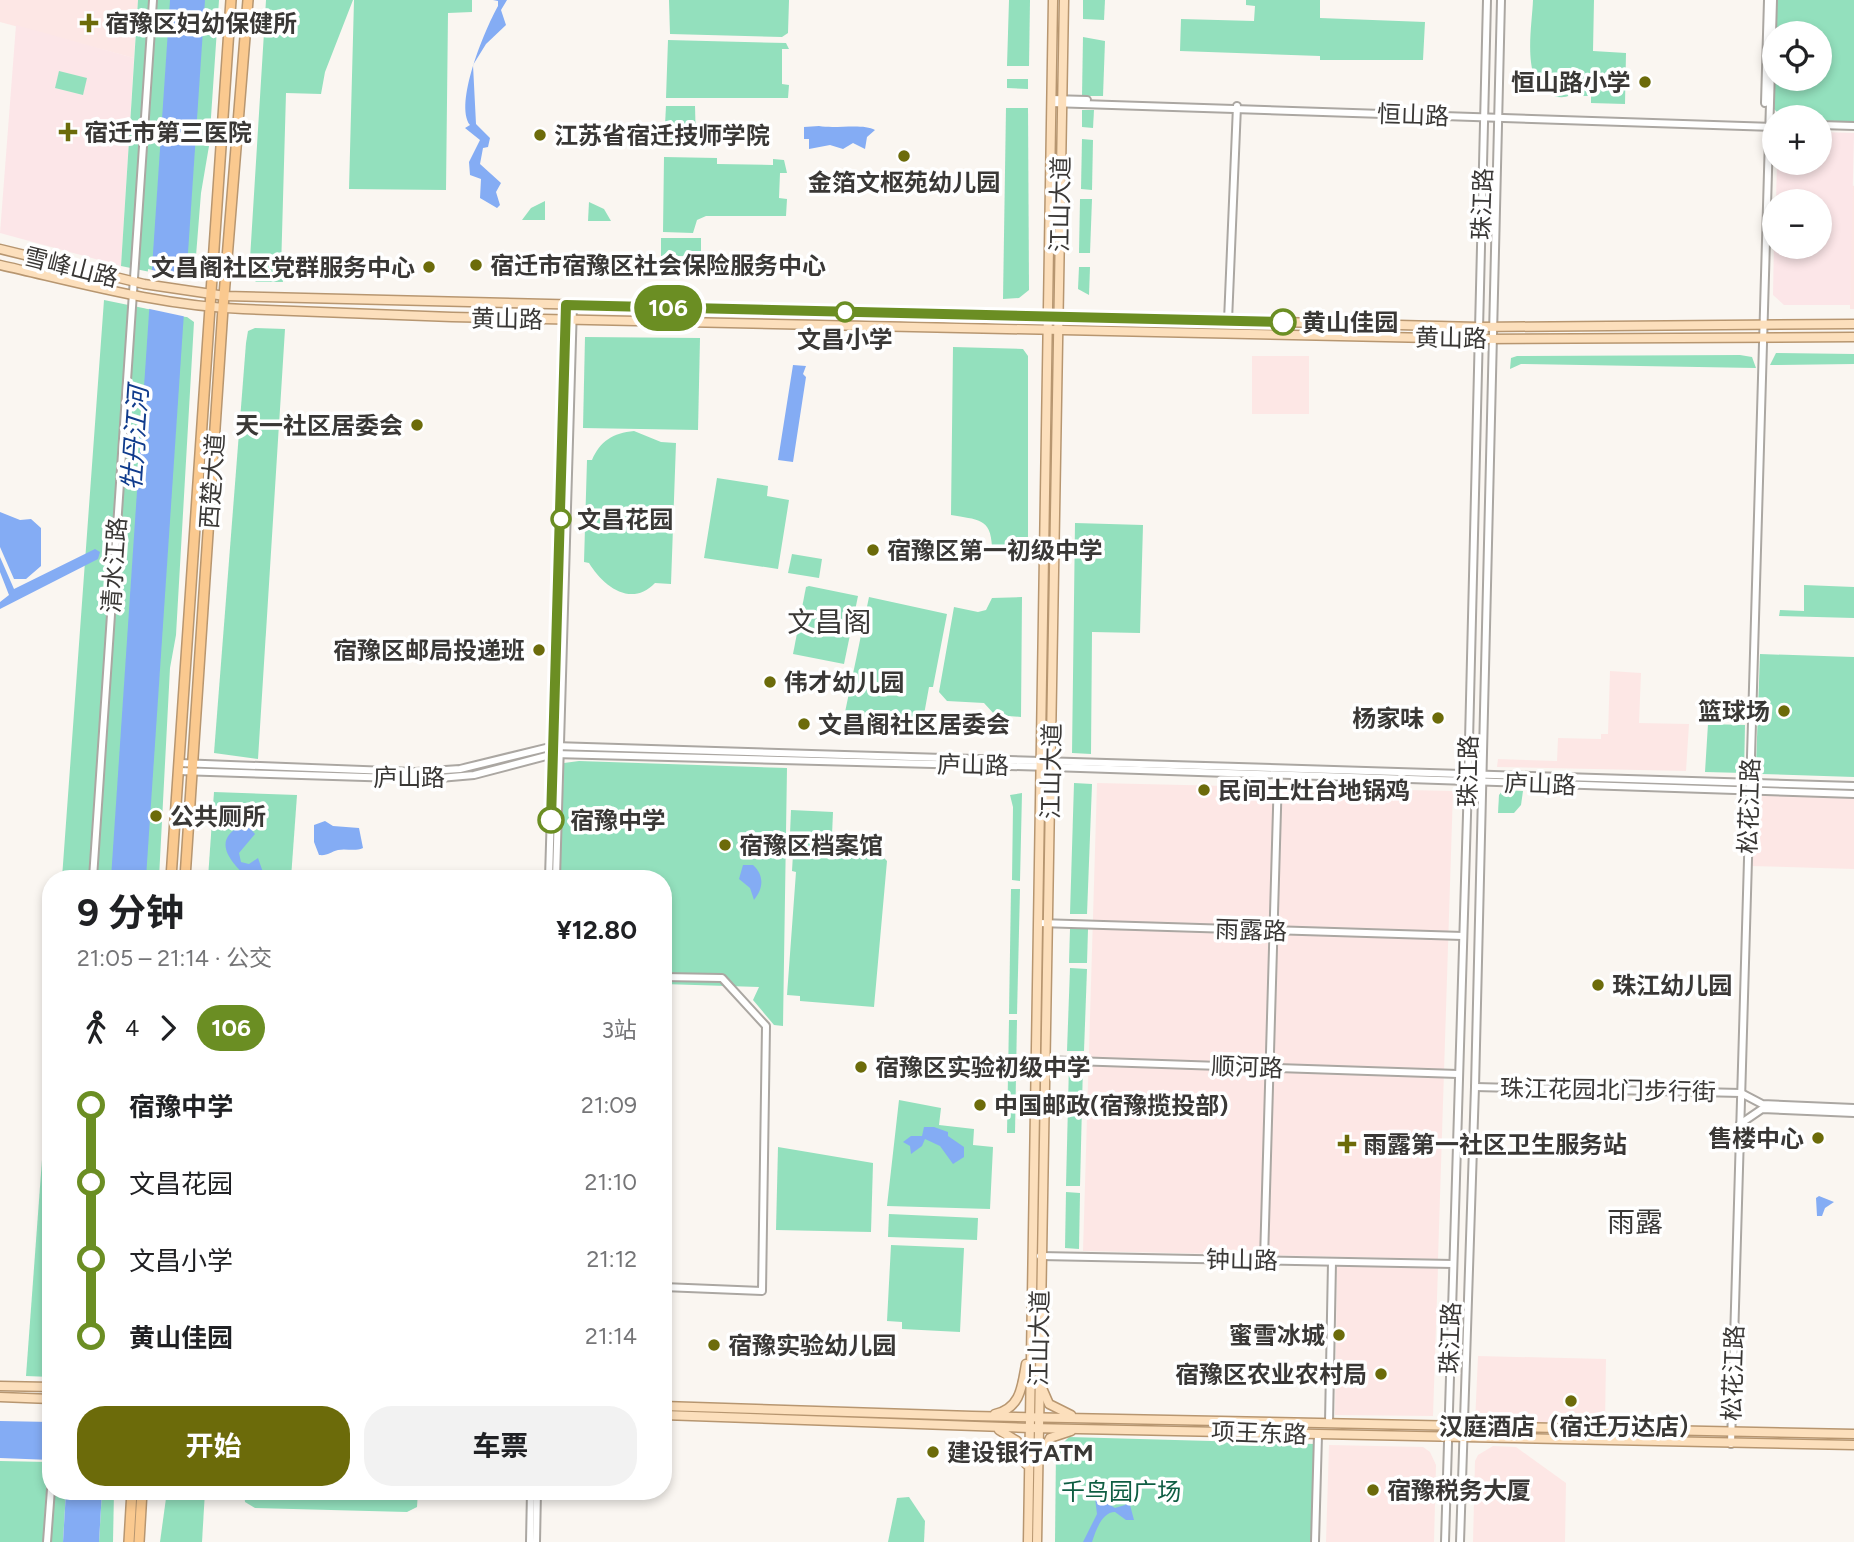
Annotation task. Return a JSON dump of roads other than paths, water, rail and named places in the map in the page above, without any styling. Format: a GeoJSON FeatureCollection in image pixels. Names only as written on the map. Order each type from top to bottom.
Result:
{"type":"FeatureCollection","features":[{"type":"Feature","properties":{"kind":"highway"},"geometry":{"type":"LineString","coordinates":[[211,294],[231,0]]}},
{"type":"Feature","properties":{"kind":"highway","name":"西楚大道"},"geometry":{"type":"LineString","coordinates":[[186,870],[223,309],[248,0]]}},
{"type":"Feature","properties":{"kind":"highway","name":"西楚大道"},"geometry":{"type":"LineString","coordinates":[[172,870],[211,294]]}},
{"type":"Feature","properties":{"kind":"highway"},"geometry":{"type":"LineString","coordinates":[[129,1542],[131,1500]]}},
{"type":"Feature","properties":{"kind":"highway"},"geometry":{"type":"LineString","coordinates":[[139,1542],[141,1500]]}},
{"type":"Feature","properties":{"kind":"main road","name":"江山大道"},"geometry":{"type":"LineString","coordinates":[[1044,924],[1040,763],[1053,0]]}},
{"type":"Feature","properties":{"kind":"main road","name":"江山大道"},"geometry":{"type":"LineString","coordinates":[[1037,1542],[1034,1484],[1036,1256],[1044,924],[1051,763],[1064,0]]}},
{"type":"Feature","properties":{"kind":"main road","name":"雪峰山路"},"geometry":{"type":"LineString","coordinates":[[0,249],[133,282],[225,296]]}},
{"type":"Feature","properties":{"kind":"main road","name":"雪峰山路"},"geometry":{"type":"LineString","coordinates":[[0,265],[132,295],[209,308]]}},
{"type":"Feature","properties":{"kind":"main road","name":"黄山路"},"geometry":{"type":"LineString","coordinates":[[225,296],[1478,327],[1854,324]]}},
{"type":"Feature","properties":{"kind":"main road","name":"黄山路"},"geometry":{"type":"LineString","coordinates":[[209,308],[569,320],[1478,339],[1854,337]]}},
{"type":"Feature","properties":{"kind":"main road"},"geometry":{"type":"LineString","coordinates":[[972,1421],[1003,1412],[1017,1401],[1035,1344]]}},
{"type":"Feature","properties":{"kind":"main road"},"geometry":{"type":"LineString","coordinates":[[1035,1344],[1045,1398],[1066,1414],[1088,1423]]}},
{"type":"Feature","properties":{"kind":"main road"},"geometry":{"type":"LineString","coordinates":[[0,1386],[42,1387]]}},
{"type":"Feature","properties":{"kind":"main road"},"geometry":{"type":"LineString","coordinates":[[0,1397],[42,1399]]}},
{"type":"Feature","properties":{"kind":"main road","name":"项王东路"},"geometry":{"type":"LineString","coordinates":[[672,1406],[972,1421],[1034,1428],[1088,1423],[1329,1423],[1854,1434]]}},
{"type":"Feature","properties":{"kind":"main road","name":"项王东路"},"geometry":{"type":"LineString","coordinates":[[672,1415],[972,1421],[1034,1417],[1088,1423],[1318,1434],[1854,1445]]}},
{"type":"Feature","properties":{"kind":"main road"},"geometry":{"type":"LineString","coordinates":[[972,1421],[1000,1430],[1017,1441],[1034,1484]]}},
{"type":"Feature","properties":{"kind":"main road"},"geometry":{"type":"LineString","coordinates":[[1034,1484],[1042,1453],[1050,1438],[1088,1423]]}},
{"type":"Feature","properties":{"kind":"main road","name":"江山大道"},"geometry":{"type":"LineString","coordinates":[[1028,1542],[1034,1484]]}},
{"type":"Feature","properties":{"kind":"street","name":"清水江路"},"geometry":{"type":"LineString","coordinates":[[94,870],[153,0]]}},
{"type":"Feature","properties":{"kind":"street","name":"珠江路"},"geometry":{"type":"LineString","coordinates":[[1445,1542],[1468,778],[1487,0]]}},
{"type":"Feature","properties":{"kind":"street","name":"珠江路"},"geometry":{"type":"LineString","coordinates":[[1460,1542],[1475,1087],[1502,0]]}},
{"type":"Feature","properties":{"kind":"street","name":"松花江路"},"geometry":{"type":"LineString","coordinates":[[1769,105],[1771,0]]}},
{"type":"Feature","properties":{"kind":"street"},"geometry":{"type":"LineString","coordinates":[[1486,40],[1500,40]]}},
{"type":"Feature","properties":{"kind":"street","name":"恒山路"},"geometry":{"type":"LineString","coordinates":[[1051,101],[1762,125]]}},
{"type":"Feature","properties":{"kind":"street"},"geometry":{"type":"LineString","coordinates":[[1228,321],[1237,107]]}},
{"type":"Feature","properties":{"kind":"street"},"geometry":{"type":"LineString","coordinates":[[1832,127],[1854,128]]}},
{"type":"Feature","properties":{"kind":"street","name":"松花江路"},"geometry":{"type":"LineString","coordinates":[[1730,1432],[1767,175]]}},
{"type":"Feature","properties":{"kind":"street"},"geometry":{"type":"LineString","coordinates":[[556,870],[557,746],[570,305]]}},
{"type":"Feature","properties":{"kind":"street"},"geometry":{"type":"LineString","coordinates":[[1474,472],[1489,473]]}},
{"type":"Feature","properties":{"kind":"street"},"geometry":{"type":"LineString","coordinates":[[1472,547],[1487,548]]}},
{"type":"Feature","properties":{"kind":"street"},"geometry":{"type":"LineString","coordinates":[[1469,711],[1484,712]]}},
{"type":"Feature","properties":{"kind":"street","name":"庐山路"},"geometry":{"type":"LineString","coordinates":[[193,768],[415,772],[460,769],[557,746],[1040,763]]}},
{"type":"Feature","properties":{"kind":"street"},"geometry":{"type":"LineString","coordinates":[[550,870],[557,755]]}},
{"type":"Feature","properties":{"kind":"street","name":"庐山路"},"geometry":{"type":"LineString","coordinates":[[179,767],[428,779],[474,775],[557,755],[1051,763],[1468,778],[1482,782],[1748,787],[1854,786]]}},
{"type":"Feature","properties":{"kind":"street","name":"庐山路"},"geometry":{"type":"LineString","coordinates":[[1051,763],[1278,775],[1468,778],[1483,774],[1854,794]]}},
{"type":"Feature","properties":{"kind":"street"},"geometry":{"type":"LineString","coordinates":[[1264,1260],[1278,775]]}},
{"type":"Feature","properties":{"kind":"street","name":"雨露路"},"geometry":{"type":"LineString","coordinates":[[1044,924],[1463,936]]}},
{"type":"Feature","properties":{"kind":"street"},"geometry":{"type":"LineString","coordinates":[[672,977],[722,978],[766,1026],[762,1291],[672,1287]]}},
{"type":"Feature","properties":{"kind":"street","name":"顺河路"},"geometry":{"type":"LineString","coordinates":[[1040,1059],[1458,1074]]}},
{"type":"Feature","properties":{"kind":"street","name":"珠江花园北门步行街"},"geometry":{"type":"LineString","coordinates":[[1475,1087],[1740,1093],[1762,1104],[1854,1108]]}},
{"type":"Feature","properties":{"kind":"street","name":"松花江路"},"geometry":{"type":"LineString","coordinates":[[1729,1444],[1740,1093]]}},
{"type":"Feature","properties":{"kind":"street"},"geometry":{"type":"LineString","coordinates":[[1740,1124],[1749,1121],[1762,1109],[1854,1113]]}},
{"type":"Feature","properties":{"kind":"street","name":"钟山路"},"geometry":{"type":"LineString","coordinates":[[1036,1256],[1453,1264]]}},
{"type":"Feature","properties":{"kind":"street"},"geometry":{"type":"LineString","coordinates":[[1329,1423],[1332,1262]]}},
{"type":"Feature","properties":{"kind":"street"},"geometry":{"type":"LineString","coordinates":[[1315,1542],[1318,1434]]}},
{"type":"Feature","properties":{"kind":"street"},"geometry":{"type":"LineString","coordinates":[[47,1542],[50,1500]]}},
{"type":"Feature","properties":{"kind":"street"},"geometry":{"type":"LineString","coordinates":[[530,1542],[531,1500]]}},
{"type":"Feature","properties":{"kind":"street"},"geometry":{"type":"LineString","coordinates":[[536,1542],[537,1500]]}},
{"type":"Feature","properties":{"kind":"water"},"geometry":{"type":"Polygon","coordinates":[[[170,0],[205,0],[147,870],[112,870],[170,0]]]}},
{"type":"Feature","properties":{"kind":"water"},"geometry":{"type":"Polygon","coordinates":[[[493,0],[507,0],[501,10],[506,25],[486,44],[474,64],[498,6],[498,1],[493,0]]]}},
{"type":"Feature","properties":{"kind":"water"},"geometry":{"type":"Polygon","coordinates":[[[473,66],[476,124],[490,138],[488,147],[483,148],[480,164],[501,183],[496,192],[500,205],[497,208],[480,198],[481,179],[470,175],[469,162],[480,140],[465,128],[470,125],[466,115],[466,101],[473,66]]]}},
{"type":"Feature","properties":{"kind":"water"},"geometry":{"type":"Polygon","coordinates":[[[804,127],[864,127],[875,130],[867,137],[865,149],[853,143],[843,149],[830,145],[809,149],[809,139],[804,139],[804,127]]]}},
{"type":"Feature","properties":{"kind":"water"},"geometry":{"type":"Polygon","coordinates":[[[793,365],[806,366],[803,374],[806,377],[793,462],[778,460],[793,365]]]}},
{"type":"Feature","properties":{"kind":"water"},"geometry":{"type":"Polygon","coordinates":[[[0,512],[20,520],[31,519],[41,528],[41,566],[26,579],[14,579],[0,547],[0,512]]]}},
{"type":"Feature","properties":{"kind":"water"},"geometry":{"type":"Polygon","coordinates":[[[95,549],[100,552],[98,559],[0,609],[0,602],[9,595],[0,572],[0,557],[14,589],[95,549]]]}},
{"type":"Feature","properties":{"kind":"water"},"geometry":{"type":"Polygon","coordinates":[[[325,821],[333,826],[359,828],[363,848],[319,855],[314,842],[314,825],[325,821]]]}},
{"type":"Feature","properties":{"kind":"water"},"geometry":{"type":"Polygon","coordinates":[[[239,827],[249,827],[255,834],[239,853],[241,862],[249,864],[258,858],[262,870],[240,870],[236,866],[227,853],[226,839],[239,827]]]}},
{"type":"Feature","properties":{"kind":"water"},"geometry":{"type":"Polygon","coordinates":[[[743,865],[753,865],[761,878],[761,887],[754,900],[750,888],[739,879],[743,865]]]}},
{"type":"Feature","properties":{"kind":"water"},"geometry":{"type":"Polygon","coordinates":[[[924,1127],[948,1132],[948,1136],[964,1147],[964,1157],[953,1164],[940,1146],[925,1139],[922,1146],[911,1154],[910,1146],[903,1142],[911,1136],[922,1136],[924,1127]]]}},
{"type":"Feature","properties":{"kind":"water"},"geometry":{"type":"Polygon","coordinates":[[[1819,1196],[1834,1202],[1825,1208],[1822,1216],[1817,1216],[1816,1198],[1819,1196]]]}},
{"type":"Feature","properties":{"kind":"water"},"geometry":{"type":"Polygon","coordinates":[[[0,1421],[42,1422],[42,1460],[0,1458],[0,1421]]]}},
{"type":"Feature","properties":{"kind":"water"},"geometry":{"type":"Polygon","coordinates":[[[1101,1485],[1125,1486],[1134,1520],[1126,1520],[1115,1512],[1110,1513],[1100,1522],[1092,1542],[1083,1542],[1097,1514],[1094,1490],[1101,1485]],[[1112,1487],[1104,1492],[1105,1502],[1115,1508],[1125,1505],[1128,1499],[1124,1489],[1112,1487]]]}},
{"type":"Feature","properties":{"kind":"water"},"geometry":{"type":"Polygon","coordinates":[[[65,1500],[101,1500],[99,1542],[63,1542],[65,1500]]]}},
{"type":"Feature","properties":{"kind":"place","name":"宿豫区妇幼保健所"},"geometry":{"type":"Point","coordinates":[89,23]}},
{"type":"Feature","properties":{"kind":"place","name":"恒山路小学"},"geometry":{"type":"Point","coordinates":[1645,82]}},
{"type":"Feature","properties":{"kind":"place","name":"宿迁市第三医院"},"geometry":{"type":"Point","coordinates":[68,132]}},
{"type":"Feature","properties":{"kind":"place","name":"江苏省宿迁技师学院"},"geometry":{"type":"Point","coordinates":[540,135]}},
{"type":"Feature","properties":{"kind":"place","name":"金箔文枢苑幼儿园"},"geometry":{"type":"Point","coordinates":[904,156]}},
{"type":"Feature","properties":{"kind":"place","name":"宿迁市宿豫区社会保险服务中心"},"geometry":{"type":"Point","coordinates":[476,265]}},
{"type":"Feature","properties":{"kind":"place","name":"文昌阁社区党群服务中心"},"geometry":{"type":"Point","coordinates":[429,267]}},
{"type":"Feature","properties":{"kind":"place","name":"文昌小学"},"geometry":{"type":"Point","coordinates":[845,312]}},
{"type":"Feature","properties":{"kind":"place","name":"黄山佳园"},"geometry":{"type":"Point","coordinates":[1283,322]}},
{"type":"Feature","properties":{"kind":"place","name":"天一社区居委会"},"geometry":{"type":"Point","coordinates":[417,425]}},
{"type":"Feature","properties":{"kind":"place","name":"文昌花园"},"geometry":{"type":"Point","coordinates":[561,519]}},
{"type":"Feature","properties":{"kind":"place","name":"宿豫区第一初级中学"},"geometry":{"type":"Point","coordinates":[873,550]}},
{"type":"Feature","properties":{"kind":"place","name":"宿豫区邮局投递班"},"geometry":{"type":"Point","coordinates":[539,650]}},
{"type":"Feature","properties":{"kind":"place","name":"伟才幼儿园"},"geometry":{"type":"Point","coordinates":[770,682]}},
{"type":"Feature","properties":{"kind":"place","name":"篮球场"},"geometry":{"type":"Point","coordinates":[1784,711]}},
{"type":"Feature","properties":{"kind":"place","name":"杨家味"},"geometry":{"type":"Point","coordinates":[1438,718]}},
{"type":"Feature","properties":{"kind":"place","name":"文昌阁社区居委会"},"geometry":{"type":"Point","coordinates":[804,724]}},
{"type":"Feature","properties":{"kind":"place","name":"民间土灶台地锅鸡"},"geometry":{"type":"Point","coordinates":[1204,790]}},
{"type":"Feature","properties":{"kind":"place","name":"公共厕所"},"geometry":{"type":"Point","coordinates":[156,816]}},
{"type":"Feature","properties":{"kind":"place","name":"宿豫中学"},"geometry":{"type":"Point","coordinates":[551,820]}},
{"type":"Feature","properties":{"kind":"place","name":"宿豫区档案馆"},"geometry":{"type":"Point","coordinates":[725,845]}},
{"type":"Feature","properties":{"kind":"place","name":"珠江幼儿园"},"geometry":{"type":"Point","coordinates":[1598,985]}},
{"type":"Feature","properties":{"kind":"place","name":"宿豫区实验初级中学"},"geometry":{"type":"Point","coordinates":[861,1067]}},
{"type":"Feature","properties":{"kind":"place","name":"中国邮政(宿豫揽投部)"},"geometry":{"type":"Point","coordinates":[980,1105]}},
{"type":"Feature","properties":{"kind":"place","name":"售楼中心"},"geometry":{"type":"Point","coordinates":[1818,1138]}},
{"type":"Feature","properties":{"kind":"place","name":"雨露第一社区卫生服务站"},"geometry":{"type":"Point","coordinates":[1347,1144]}},
{"type":"Feature","properties":{"kind":"place","name":"蜜雪冰城"},"geometry":{"type":"Point","coordinates":[1339,1335]}},
{"type":"Feature","properties":{"kind":"place","name":"宿豫实验幼儿园"},"geometry":{"type":"Point","coordinates":[714,1345]}},
{"type":"Feature","properties":{"kind":"place","name":"宿豫区农业农村局"},"geometry":{"type":"Point","coordinates":[1381,1374]}},
{"type":"Feature","properties":{"kind":"place","name":"汉庭酒店（宿迁万达店）"},"geometry":{"type":"Point","coordinates":[1571,1401]}},
{"type":"Feature","properties":{"kind":"place","name":"建设银行ATM"},"geometry":{"type":"Point","coordinates":[933,1452]}},
{"type":"Feature","properties":{"kind":"place","name":"宿豫税务大厦"},"geometry":{"type":"Point","coordinates":[1373,1490]}},
{"type":"Feature","properties":{"kind":"district","name":"文昌阁"},"geometry":{"type":"Point","coordinates":[829,622]}},
{"type":"Feature","properties":{"kind":"district","name":"雨露"},"geometry":{"type":"Point","coordinates":[1635,1222]}},
{"type":"Feature","properties":{"kind":"water label","name":"牡丹江河"},"geometry":{"type":"Point","coordinates":[135,438]}},
{"type":"Feature","properties":{"kind":"park label","name":"千鸟园广场"},"geometry":{"type":"Point","coordinates":[1121,1491]}}]}
